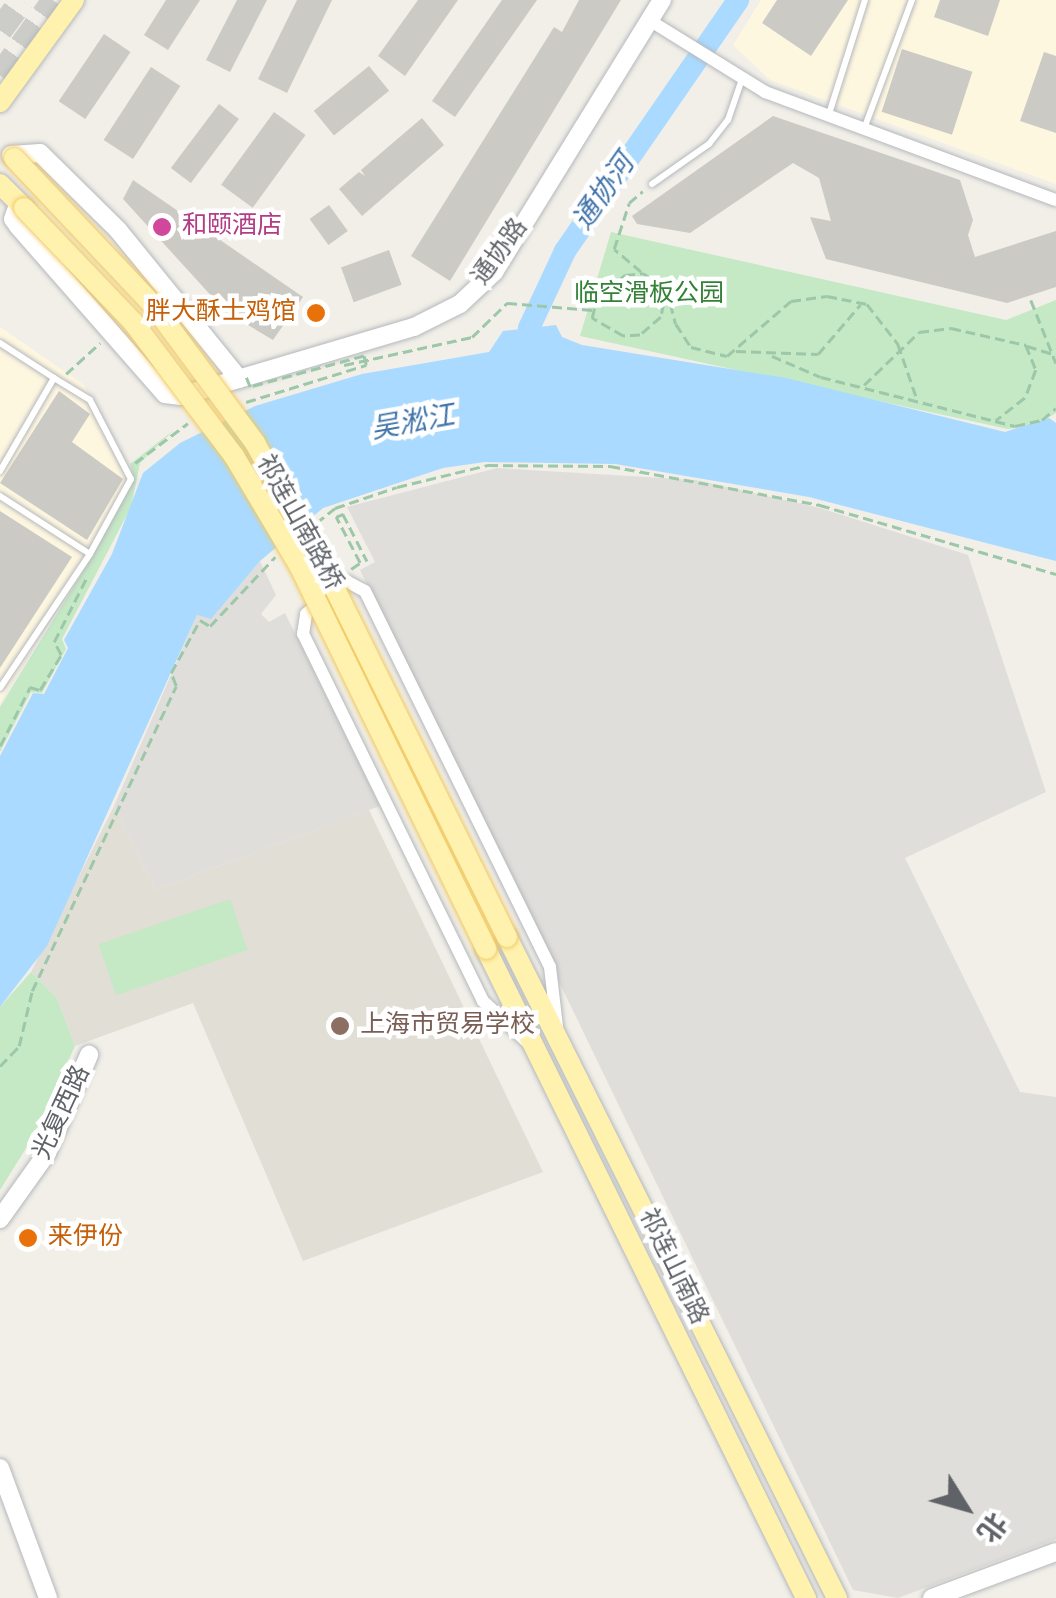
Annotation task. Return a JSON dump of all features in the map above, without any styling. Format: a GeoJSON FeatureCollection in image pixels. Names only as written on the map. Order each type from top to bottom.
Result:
{"type":"FeatureCollection","features":[{"type":"Feature","properties":{"kind":"main road"},"geometry":{"type":"LineString","coordinates":[[0,102],[74,0]]}},
{"type":"Feature","properties":{"kind":"main road","name":"祁连山南路桥"},"geometry":{"type":"LineString","coordinates":[[8,153],[153,305],[230,407],[332,583],[508,937]]}},
{"type":"Feature","properties":{"kind":"main road","name":"祁连山南路桥"},"geometry":{"type":"LineString","coordinates":[[0,184],[133,322],[242,470],[300,567],[486,949]]}},
{"type":"Feature","properties":{"kind":"main road","name":"祁连山南路"},"geometry":{"type":"LineString","coordinates":[[508,937],[837,1598]]}},
{"type":"Feature","properties":{"kind":"main road","name":"祁连山南路"},"geometry":{"type":"LineString","coordinates":[[486,949],[806,1598]]}},
{"type":"Feature","properties":{"kind":"street","name":"通协路"},"geometry":{"type":"LineString","coordinates":[[21,205],[13,219],[18,226],[158,391],[181,396],[414,328],[479,288],[654,24],[662,0]]}},
{"type":"Feature","properties":{"kind":"street"},"geometry":{"type":"LineString","coordinates":[[654,24],[742,78],[828,116],[1056,200]]}},
{"type":"Feature","properties":{"kind":"street"},"geometry":{"type":"LineString","coordinates":[[8,153],[40,153],[118,230],[242,378]]}},
{"type":"Feature","properties":{"kind":"street"},"geometry":{"type":"LineString","coordinates":[[536,1052],[483,1000],[302,634],[302,618],[346,581],[365,591],[550,967],[559,1040]]}},
{"type":"Feature","properties":{"kind":"street","name":"光复西路"},"geometry":{"type":"LineString","coordinates":[[0,1219],[47,1154],[90,1055]]}},
{"type":"Feature","properties":{"kind":"street"},"geometry":{"type":"LineString","coordinates":[[0,1468],[48,1598]]}},
{"type":"Feature","properties":{"kind":"street"},"geometry":{"type":"LineString","coordinates":[[932,1598],[1056,1552]]}},
{"type":"Feature","properties":{"kind":"lane"},"geometry":{"type":"LineString","coordinates":[[828,116],[865,0]]}},
{"type":"Feature","properties":{"kind":"lane"},"geometry":{"type":"LineString","coordinates":[[864,129],[912,0]]}},
{"type":"Feature","properties":{"kind":"lane"},"geometry":{"type":"LineString","coordinates":[[652,184],[709,144],[728,120],[742,78]]}},
{"type":"Feature","properties":{"kind":"lane"},"geometry":{"type":"LineString","coordinates":[[0,343],[90,400],[131,480],[90,554],[0,688]]}},
{"type":"Feature","properties":{"kind":"lane"},"geometry":{"type":"LineString","coordinates":[[0,470],[56,379]]}},
{"type":"Feature","properties":{"kind":"lane"},"geometry":{"type":"LineString","coordinates":[[0,496],[90,554]]}},
{"type":"Feature","properties":{"kind":"path"},"geometry":{"type":"LineString","coordinates":[[652,184],[630,203],[614,249],[666,289],[676,324],[691,347],[727,356],[792,301],[827,296],[862,303],[899,349],[916,396]]}},
{"type":"Feature","properties":{"kind":"path"},"geometry":{"type":"LineString","coordinates":[[643,273],[625,275],[597,296],[593,310],[600,327],[640,335],[660,317],[666,289]]}},
{"type":"Feature","properties":{"kind":"path"},"geometry":{"type":"LineString","coordinates":[[1032,300],[1056,363]]}},
{"type":"Feature","properties":{"kind":"path"},"geometry":{"type":"LineString","coordinates":[[350,364],[472,338],[507,303],[593,310]]}},
{"type":"Feature","properties":{"kind":"path"},"geometry":{"type":"LineString","coordinates":[[735,351],[772,356],[818,354],[862,303]]}},
{"type":"Feature","properties":{"kind":"path"},"geometry":{"type":"LineString","coordinates":[[862,386],[892,364],[899,349],[919,332],[951,328],[1054,355]]}},
{"type":"Feature","properties":{"kind":"path"},"geometry":{"type":"LineString","coordinates":[[56,379],[79,356],[106,340]]}},
{"type":"Feature","properties":{"kind":"path"},"geometry":{"type":"LineString","coordinates":[[996,422],[1025,398],[1036,370],[1026,345]]}},
{"type":"Feature","properties":{"kind":"path"},"geometry":{"type":"LineString","coordinates":[[230,407],[366,365],[364,356],[250,387],[242,378]]}},
{"type":"Feature","properties":{"kind":"path"},"geometry":{"type":"LineString","coordinates":[[772,356],[820,377],[916,396],[1015,426],[1042,420],[1056,408]]}},
{"type":"Feature","properties":{"kind":"path"},"geometry":{"type":"LineString","coordinates":[[134,475],[135,464],[200,416]]}},
{"type":"Feature","properties":{"kind":"path"},"geometry":{"type":"LineString","coordinates":[[305,532],[335,508],[488,465],[610,466],[820,505],[1056,574]]}},
{"type":"Feature","properties":{"kind":"path"},"geometry":{"type":"LineString","coordinates":[[332,583],[360,563],[336,517],[342,514],[367,562]]}},
{"type":"Feature","properties":{"kind":"path"},"geometry":{"type":"LineString","coordinates":[[0,1066],[20,1046],[32,991],[176,686],[171,673],[200,620],[210,626],[290,545]]}},
{"type":"Feature","properties":{"kind":"path"},"geometry":{"type":"LineString","coordinates":[[0,746],[30,687],[40,690],[62,655],[54,642],[90,573]]}},
{"type":"Feature","properties":{"kind":"shaded area"},"geometry":{"type":"Polygon","coordinates":[[[761,0],[1056,0],[1056,184],[770,80],[733,45],[761,0]]]}},
{"type":"Feature","properties":{"kind":"shaded area"},"geometry":{"type":"Polygon","coordinates":[[[0,327],[84,385],[134,478],[0,703],[0,327]]]}},
{"type":"Feature","properties":{"kind":"shaded area"},"geometry":{"type":"Polygon","coordinates":[[[497,468],[696,480],[820,508],[968,555],[1046,792],[905,858],[1020,1092],[1056,1097],[1056,1539],[898,1598],[853,1590],[360,570],[375,562],[347,507],[497,468]]]}},
{"type":"Feature","properties":{"kind":"shaded area"},"geometry":{"type":"Polygon","coordinates":[[[260,561],[276,595],[261,614],[269,622],[285,613],[380,806],[155,890],[114,806],[197,615],[211,618],[260,561]]]}},
{"type":"Feature","properties":{"kind":"shaded area","name":"上海市贸易学校"},"geometry":{"type":"Polygon","coordinates":[[[114,806],[155,890],[369,810],[543,1172],[303,1261],[193,1003],[75,1046],[57,998],[31,972],[114,806]]]}},
{"type":"Feature","properties":{"kind":"green space","name":"临空滑板公园"},"geometry":{"type":"Polygon","coordinates":[[[611,232],[1006,320],[1056,300],[1056,413],[1034,426],[1008,429],[580,336],[611,232]]]}},
{"type":"Feature","properties":{"kind":"green space"},"geometry":{"type":"Polygon","coordinates":[[[174,430],[140,463],[131,507],[62,639],[66,649],[42,693],[31,692],[0,752],[0,707],[93,555],[134,478],[130,464],[174,430]]]}},
{"type":"Feature","properties":{"kind":"green space"},"geometry":{"type":"Polygon","coordinates":[[[230,899],[248,950],[116,995],[99,944],[230,899]]]}},
{"type":"Feature","properties":{"kind":"green space"},"geometry":{"type":"Polygon","coordinates":[[[31,972],[57,998],[75,1046],[35,1134],[0,1190],[0,1007],[31,972]]]}},
{"type":"Feature","properties":{"kind":"water","name":"吴淞江"},"geometry":{"type":"Polygon","coordinates":[[[556,325],[562,337],[582,345],[786,378],[1005,432],[1049,418],[1056,423],[1056,561],[809,497],[615,464],[485,462],[443,468],[323,508],[260,561],[211,619],[197,615],[47,946],[0,1007],[0,756],[33,693],[44,694],[68,648],[64,640],[112,554],[143,473],[180,443],[255,406],[362,374],[489,352],[503,331],[556,325]]]}},
{"type":"Feature","properties":{"kind":"building"},"geometry":{"type":"Polygon","coordinates":[[[166,0],[200,0],[168,50],[144,35],[166,0]]]}},
{"type":"Feature","properties":{"kind":"building"},"geometry":{"type":"Polygon","coordinates":[[[237,0],[267,0],[230,72],[206,60],[237,0]]]}},
{"type":"Feature","properties":{"kind":"building"},"geometry":{"type":"Polygon","coordinates":[[[297,0],[332,0],[287,93],[258,79],[297,0]]]}},
{"type":"Feature","properties":{"kind":"building"},"geometry":{"type":"Polygon","coordinates":[[[418,0],[458,0],[405,76],[378,56],[418,0]]]}},
{"type":"Feature","properties":{"kind":"building"},"geometry":{"type":"Polygon","coordinates":[[[502,0],[537,0],[455,117],[432,101],[502,0]]]}},
{"type":"Feature","properties":{"kind":"building"},"geometry":{"type":"Polygon","coordinates":[[[579,0],[621,0],[450,281],[411,256],[554,27],[562,32],[579,0]]]}},
{"type":"Feature","properties":{"kind":"building"},"geometry":{"type":"Polygon","coordinates":[[[777,0],[848,0],[811,56],[762,23],[777,0]]]}},
{"type":"Feature","properties":{"kind":"building"},"geometry":{"type":"Polygon","coordinates":[[[940,0],[1000,0],[988,36],[934,17],[940,0]]]}},
{"type":"Feature","properties":{"kind":"building"},"geometry":{"type":"Polygon","coordinates":[[[104,34],[131,52],[85,119],[59,101],[104,34]]]}},
{"type":"Feature","properties":{"kind":"building"},"geometry":{"type":"Polygon","coordinates":[[[902,49],[972,72],[952,135],[882,112],[902,49]]]}},
{"type":"Feature","properties":{"kind":"building"},"geometry":{"type":"Polygon","coordinates":[[[1044,52],[1056,56],[1056,133],[1020,121],[1044,52]]]}},
{"type":"Feature","properties":{"kind":"building"},"geometry":{"type":"Polygon","coordinates":[[[369,66],[389,91],[334,136],[314,111],[369,66]]]}},
{"type":"Feature","properties":{"kind":"building"},"geometry":{"type":"Polygon","coordinates":[[[151,67],[180,86],[133,159],[104,140],[151,67]]]}},
{"type":"Feature","properties":{"kind":"building"},"geometry":{"type":"Polygon","coordinates":[[[219,104],[239,119],[191,183],[171,168],[219,104]]]}},
{"type":"Feature","properties":{"kind":"building"},"geometry":{"type":"Polygon","coordinates":[[[274,112],[306,135],[253,208],[221,185],[274,112]]]}},
{"type":"Feature","properties":{"kind":"building"},"geometry":{"type":"Polygon","coordinates":[[[773,116],[960,180],[973,220],[968,235],[975,257],[1056,231],[1056,287],[1007,303],[826,259],[810,217],[831,221],[819,178],[793,163],[690,233],[637,224],[632,216],[773,116]]]}},
{"type":"Feature","properties":{"kind":"building"},"geometry":{"type":"Polygon","coordinates":[[[422,118],[444,145],[362,216],[339,189],[359,172],[365,176],[361,170],[422,118]]]}},
{"type":"Feature","properties":{"kind":"building"},"geometry":{"type":"Polygon","coordinates":[[[133,180],[303,297],[273,340],[226,312],[123,199],[133,180]]]}},
{"type":"Feature","properties":{"kind":"building"},"geometry":{"type":"Polygon","coordinates":[[[329,205],[348,231],[328,245],[310,219],[329,205]]]}},
{"type":"Feature","properties":{"kind":"building"},"geometry":{"type":"Polygon","coordinates":[[[389,250],[402,285],[354,302],[341,267],[389,250]]]}},
{"type":"Feature","properties":{"kind":"building"},"geometry":{"type":"Polygon","coordinates":[[[59,391],[90,414],[72,442],[123,479],[87,540],[0,483],[59,391]]]}},
{"type":"Feature","properties":{"kind":"building"},"geometry":{"type":"Polygon","coordinates":[[[0,511],[72,557],[0,668],[0,511]]]}},
{"type":"Feature","properties":{"kind":"waterway","name":"通协河"},"geometry":{"type":"LineString","coordinates":[[524,357],[529,328],[565,251],[738,0]]}},
{"type":"Feature","properties":{"kind":"tunnel"},"geometry":{"type":"LineString","coordinates":[[0,30],[22,0]]}},
{"type":"Feature","properties":{"kind":"tunnel"},"geometry":{"type":"LineString","coordinates":[[0,75],[54,0]]}},
{"type":"Feature","properties":{"kind":"place","name":"和颐酒店"},"geometry":{"type":"Point","coordinates":[162,227]}},
{"type":"Feature","properties":{"kind":"place","name":"胖大酥士鸡馆"},"geometry":{"type":"Point","coordinates":[316,313]}},
{"type":"Feature","properties":{"kind":"place","name":"上海市贸易学校"},"geometry":{"type":"Point","coordinates":[340,1026]}},
{"type":"Feature","properties":{"kind":"place","name":"来伊份"},"geometry":{"type":"Point","coordinates":[28,1238]}}]}
